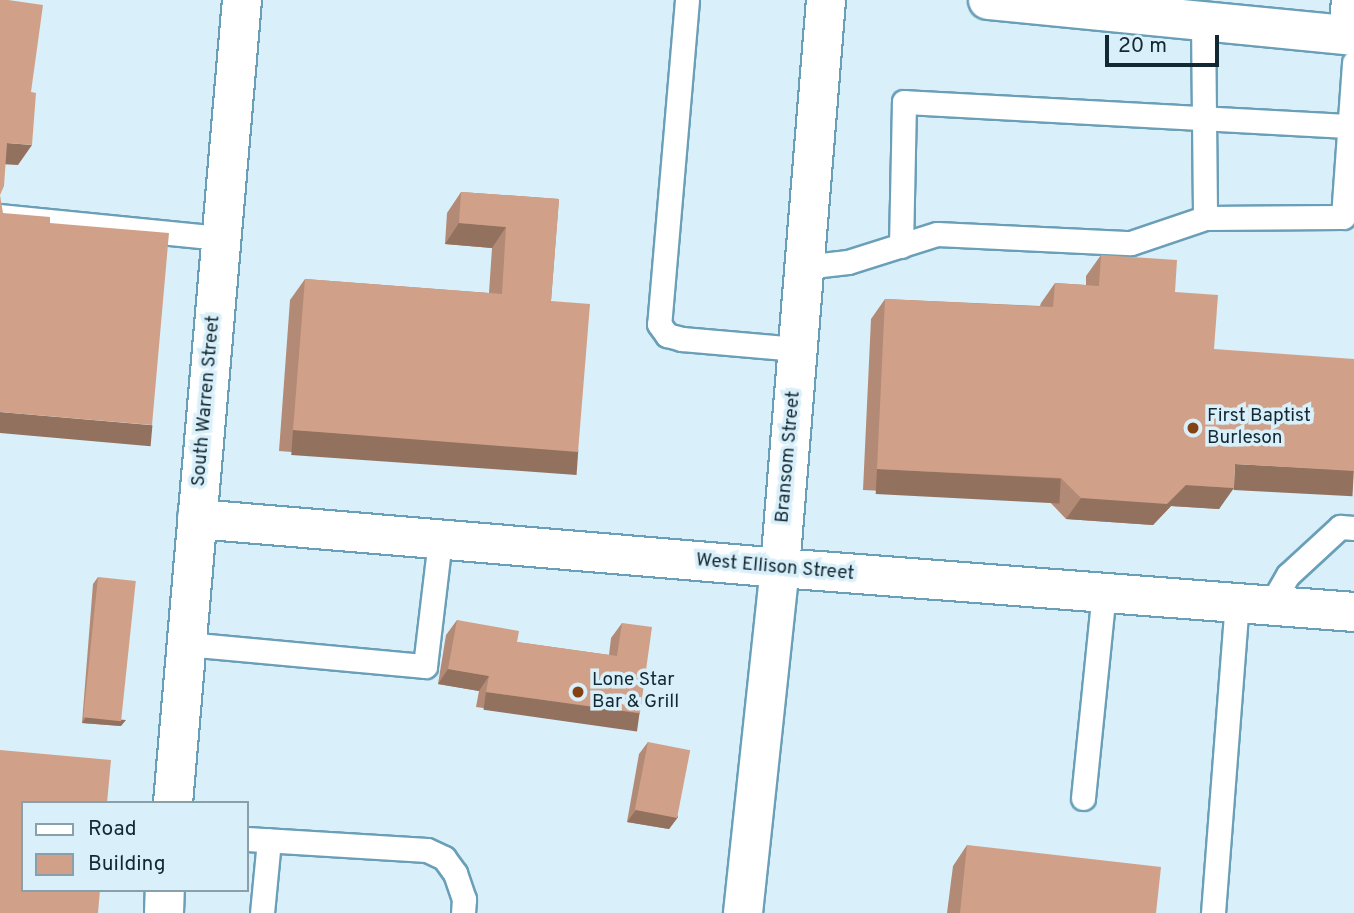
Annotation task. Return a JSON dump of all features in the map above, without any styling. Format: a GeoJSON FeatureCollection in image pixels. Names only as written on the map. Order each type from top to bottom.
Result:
{"type":"FeatureCollection","features":[{"type":"Feature","properties":{"kind":"street","name":"South Warren Street"},"geometry":{"type":"LineString","coordinates":[[173,801],[242,0]]}},
{"type":"Feature","properties":{"kind":"street","name":"Bransom Street"},"geometry":{"type":"LineString","coordinates":[[743,913],[780,568],[826,0]]}},
{"type":"Feature","properties":{"kind":"street"},"geometry":{"type":"LineString","coordinates":[[988,0],[1121,6],[1203,21],[1348,33]]}},
{"type":"Feature","properties":{"kind":"street","name":"West Ellison Street"},"geometry":{"type":"LineString","coordinates":[[197,519],[780,568],[1354,612]]}},
{"type":"Feature","properties":{"kind":"street"},"geometry":{"type":"LineString","coordinates":[[164,913],[166,892]]}},
{"type":"Feature","properties":{"kind":"lane"},"geometry":{"type":"LineString","coordinates":[[687,0],[659,324],[667,335],[682,339],[797,349]]}},
{"type":"Feature","properties":{"kind":"lane"},"geometry":{"type":"LineString","coordinates":[[1203,21],[1205,218]]}},
{"type":"Feature","properties":{"kind":"lane"},"geometry":{"type":"LineString","coordinates":[[804,267],[848,262],[937,234],[1131,243],[1205,218],[1343,217],[1349,126],[1348,33]]}},
{"type":"Feature","properties":{"kind":"lane"},"geometry":{"type":"LineString","coordinates":[[901,246],[904,102],[1349,126]]}},
{"type":"Feature","properties":{"kind":"lane"},"geometry":{"type":"LineString","coordinates":[[0,216],[221,238]]}},
{"type":"Feature","properties":{"kind":"lane"},"geometry":{"type":"LineString","coordinates":[[1213,913],[1254,604],[1340,527],[1354,527]]}},
{"type":"Feature","properties":{"kind":"lane"},"geometry":{"type":"LineString","coordinates":[[187,643],[425,666],[440,540]]}},
{"type":"Feature","properties":{"kind":"lane"},"geometry":{"type":"LineString","coordinates":[[1083,798],[1104,593]]}},
{"type":"Feature","properties":{"kind":"lane"},"geometry":{"type":"LineString","coordinates":[[262,913],[258,840],[427,850],[444,858],[455,873],[464,899],[463,913]]}},
{"type":"Feature","properties":{"kind":"building"},"geometry":{"type":"Polygon","coordinates":[[[0,0],[43,5],[31,92],[36,93],[32,145],[7,143],[4,186],[0,195],[0,0]]]}},
{"type":"Feature","properties":{"kind":"building"},"geometry":{"type":"Polygon","coordinates":[[[461,192],[559,199],[551,301],[590,304],[578,452],[293,430],[305,279],[502,294],[506,227],[459,223],[461,192]]]}},
{"type":"Feature","properties":{"kind":"building"},"geometry":{"type":"Polygon","coordinates":[[[0,195],[3,213],[50,217],[50,223],[169,233],[152,425],[0,412],[0,195]]]}},
{"type":"Feature","properties":{"kind":"building"},"geometry":{"type":"Polygon","coordinates":[[[1101,255],[1177,260],[1175,292],[1218,295],[1214,349],[1354,359],[1354,471],[1235,464],[1234,488],[1186,485],[1167,504],[1081,498],[1061,478],[877,469],[885,299],[1053,307],[1055,283],[1099,286],[1101,255]]]}},
{"type":"Feature","properties":{"kind":"building"},"geometry":{"type":"Polygon","coordinates":[[[98,577],[136,581],[121,721],[83,717],[98,577]]]}},
{"type":"Feature","properties":{"kind":"building"},"geometry":{"type":"Polygon","coordinates":[[[457,620],[519,631],[517,642],[617,656],[622,623],[652,627],[640,713],[486,692],[489,676],[448,669],[457,620]]]}},
{"type":"Feature","properties":{"kind":"building"},"geometry":{"type":"Polygon","coordinates":[[[648,742],[690,750],[677,818],[635,810],[648,742]]]}},
{"type":"Feature","properties":{"kind":"building"},"geometry":{"type":"Polygon","coordinates":[[[0,750],[111,760],[107,801],[21,801],[21,892],[100,892],[98,913],[0,913],[0,750]]]}},
{"type":"Feature","properties":{"kind":"building"},"geometry":{"type":"Polygon","coordinates":[[[967,845],[1161,867],[1156,913],[960,913],[967,845]]]}},
{"type":"Feature","properties":{"kind":"place","name":"First Baptist Burleson"},"geometry":{"type":"Point","coordinates":[1193,428]}},
{"type":"Feature","properties":{"kind":"place","name":"Lone Star Bar & Grill"},"geometry":{"type":"Point","coordinates":[578,692]}}]}
